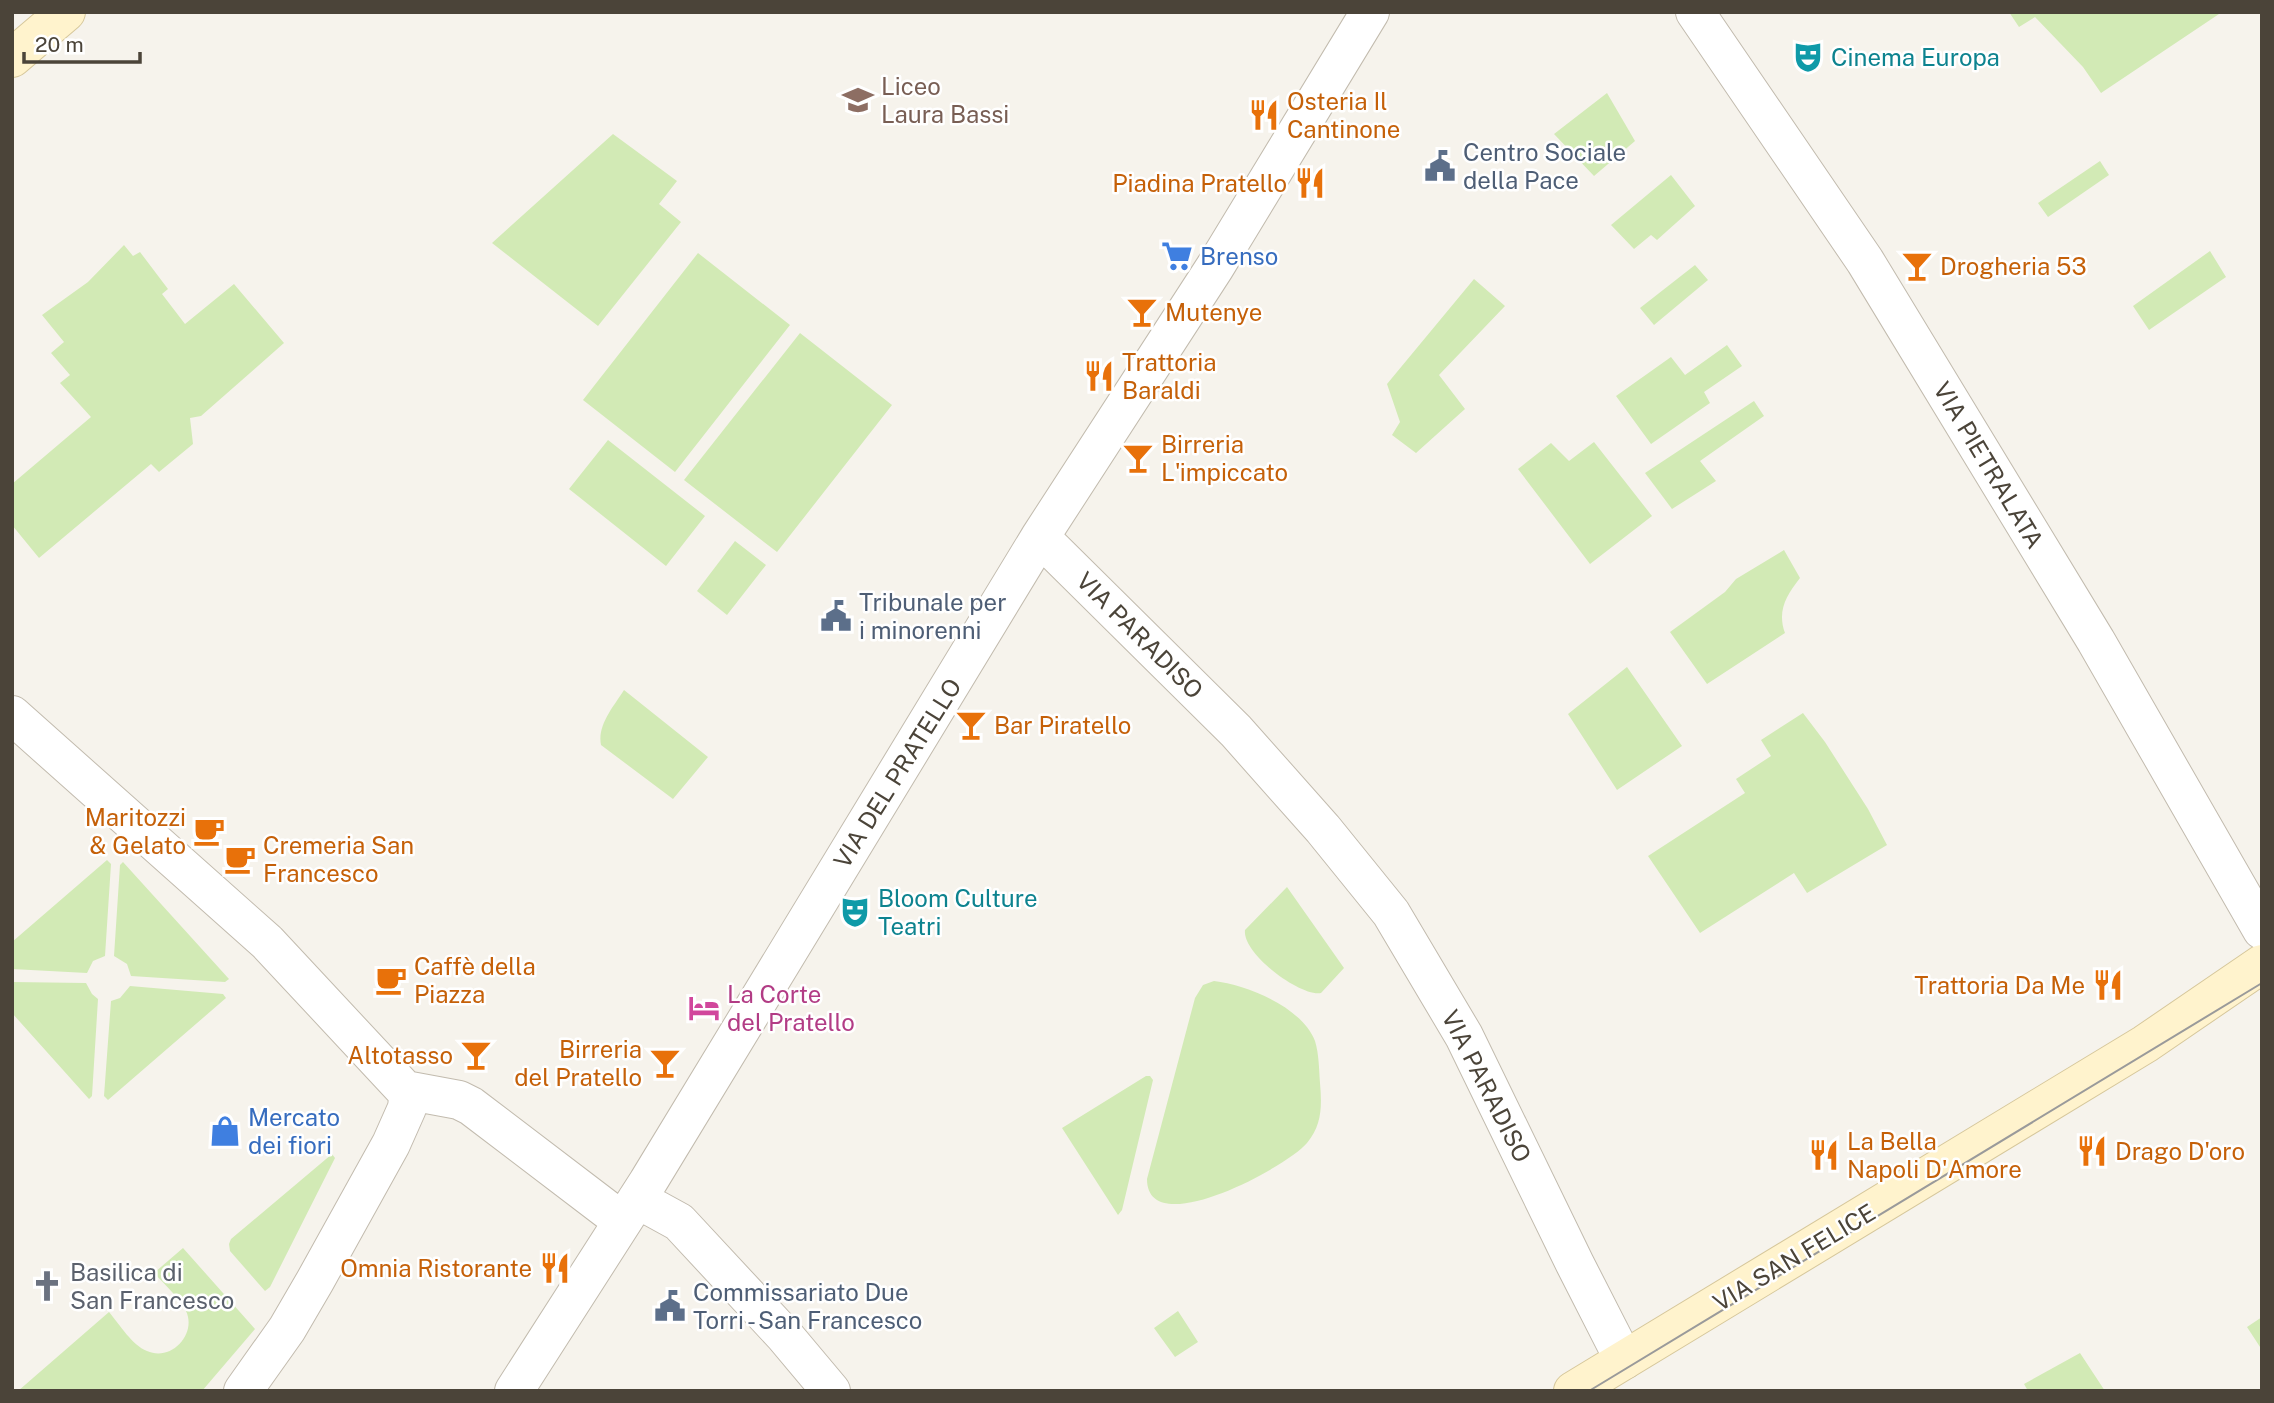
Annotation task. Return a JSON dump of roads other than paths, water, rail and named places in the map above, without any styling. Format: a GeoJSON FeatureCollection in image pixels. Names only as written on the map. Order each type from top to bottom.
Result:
{"type":"FeatureCollection","features":[{"type":"Feature","properties":{"kind":"street"},"geometry":{"type":"LineString","coordinates":[[12,58],[66,12]]}},
{"type":"Feature","properties":{"kind":"street","name":"VIA DEL PRATELLO"},"geometry":{"type":"LineString","coordinates":[[514,1391],[636,1201],[1040,537],[1215,267],[1370,12]]}},
{"type":"Feature","properties":{"kind":"street","name":"VIA PIETRALATA"},"geometry":{"type":"LineString","coordinates":[[1695,12],[1872,273],[2096,641],[2262,930]]}},
{"type":"Feature","properties":{"kind":"street","name":"VIA PARADISO"},"geometry":{"type":"LineString","coordinates":[[1040,537],[1214,708],[1318,833],[1391,913],[1464,1036],[1624,1360]]}},
{"type":"Feature","properties":{"kind":"street"},"geometry":{"type":"LineString","coordinates":[[12,715],[267,942],[405,1090],[408,1098],[407,1108],[391,1144],[294,1317],[243,1391]]}},
{"type":"Feature","properties":{"kind":"street","name":"VIA SAN FELICE"},"geometry":{"type":"LineString","coordinates":[[1573,1391],[2145,1044],[2262,964]]}},
{"type":"Feature","properties":{"kind":"street"},"geometry":{"type":"LineString","coordinates":[[405,1090],[459,1100],[636,1201],[679,1222],[784,1335],[831,1391]]}},
{"type":"Feature","properties":{"kind":"tram line"},"geometry":{"type":"LineString","coordinates":[[1589,1391],[2262,983]]}},
{"type":"Feature","properties":{"kind":"place","name":"Cinema Europa"},"geometry":{"type":"Point","coordinates":[1808,57]}},
{"type":"Feature","properties":{"kind":"place","name":"Liceo Laura Bassi"},"geometry":{"type":"Point","coordinates":[858,100]}},
{"type":"Feature","properties":{"kind":"place","name":"Osteria Il Cantinone"},"geometry":{"type":"Point","coordinates":[1264,115]}},
{"type":"Feature","properties":{"kind":"place","name":"Centro Sociale della Pace"},"geometry":{"type":"Point","coordinates":[1440,166]}},
{"type":"Feature","properties":{"kind":"place","name":"Piadina Pratello"},"geometry":{"type":"Point","coordinates":[1310,183]}},
{"type":"Feature","properties":{"kind":"place","name":"Brenso"},"geometry":{"type":"Point","coordinates":[1177,256]}},
{"type":"Feature","properties":{"kind":"place","name":"Drogheria 53"},"geometry":{"type":"Point","coordinates":[1917,266]}},
{"type":"Feature","properties":{"kind":"place","name":"Mutenye"},"geometry":{"type":"Point","coordinates":[1142,312]}},
{"type":"Feature","properties":{"kind":"place","name":"Trattoria Baraldi"},"geometry":{"type":"Point","coordinates":[1099,376]}},
{"type":"Feature","properties":{"kind":"place","name":"Birreria L'impiccato"},"geometry":{"type":"Point","coordinates":[1138,458]}},
{"type":"Feature","properties":{"kind":"place","name":"Tribunale per i minorenni"},"geometry":{"type":"Point","coordinates":[836,616]}},
{"type":"Feature","properties":{"kind":"place","name":"Bar Piratello"},"geometry":{"type":"Point","coordinates":[971,725]}},
{"type":"Feature","properties":{"kind":"place","name":"Maritozzi & Gelato"},"geometry":{"type":"Point","coordinates":[209,831]}},
{"type":"Feature","properties":{"kind":"place","name":"Cremeria San Francesco"},"geometry":{"type":"Point","coordinates":[240,859]}},
{"type":"Feature","properties":{"kind":"place","name":"Bloom Culture Teatri"},"geometry":{"type":"Point","coordinates":[855,912]}},
{"type":"Feature","properties":{"kind":"place","name":"Caffè della Piazza"},"geometry":{"type":"Point","coordinates":[391,980]}},
{"type":"Feature","properties":{"kind":"place","name":"Trattoria Da Me"},"geometry":{"type":"Point","coordinates":[2108,985]}},
{"type":"Feature","properties":{"kind":"place","name":"La Corte del Pratello"},"geometry":{"type":"Point","coordinates":[704,1008]}},
{"type":"Feature","properties":{"kind":"place","name":"Altotasso"},"geometry":{"type":"Point","coordinates":[476,1055]}},
{"type":"Feature","properties":{"kind":"place","name":"Birreria del Pratello"},"geometry":{"type":"Point","coordinates":[665,1063]}},
{"type":"Feature","properties":{"kind":"place","name":"Mercato dei fiori"},"geometry":{"type":"Point","coordinates":[225,1131]}},
{"type":"Feature","properties":{"kind":"place","name":"Drago D'oro"},"geometry":{"type":"Point","coordinates":[2092,1151]}},
{"type":"Feature","properties":{"kind":"place","name":"La Bella Napoli D'Amore"},"geometry":{"type":"Point","coordinates":[1824,1155]}},
{"type":"Feature","properties":{"kind":"place","name":"Omnia Ristorante"},"geometry":{"type":"Point","coordinates":[555,1268]}},
{"type":"Feature","properties":{"kind":"place","name":"Basilica di San Francesco"},"geometry":{"type":"Point","coordinates":[47,1286]}},
{"type":"Feature","properties":{"kind":"place","name":"Commissariato Due Torri - San Francesco"},"geometry":{"type":"Point","coordinates":[670,1306]}}]}
